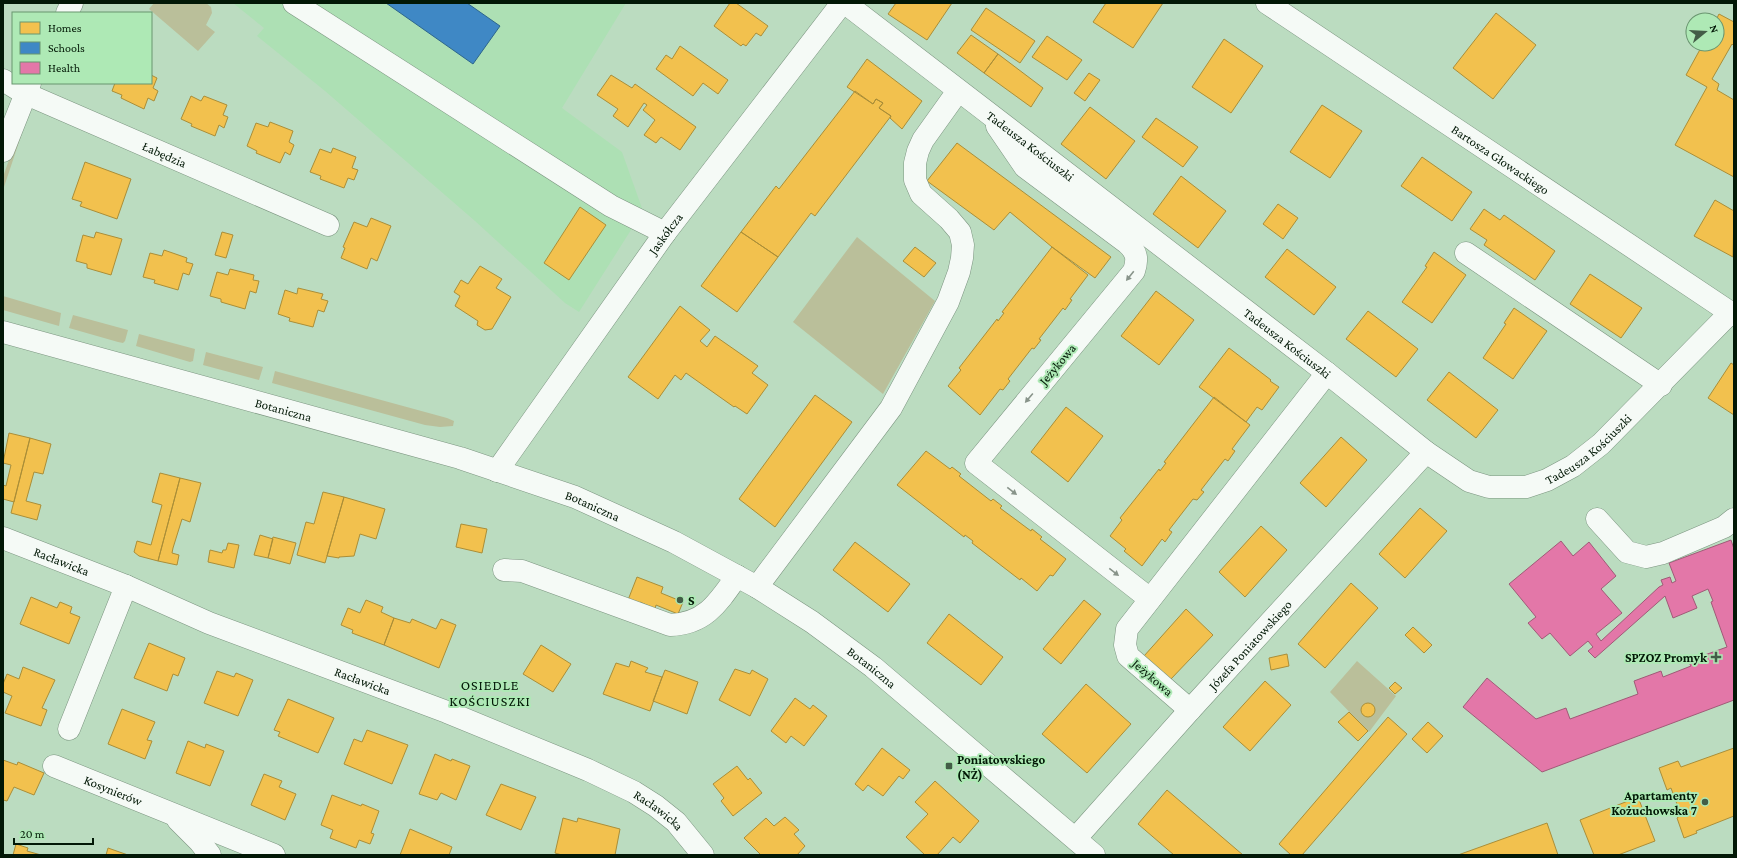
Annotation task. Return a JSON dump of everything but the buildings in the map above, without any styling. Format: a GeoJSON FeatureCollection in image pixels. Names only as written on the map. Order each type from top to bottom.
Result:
{"type":"FeatureCollection","features":[{"type":"Feature","properties":{"kind":"street"},"geometry":{"type":"LineString","coordinates":[[68,12],[72,3]]}},
{"type":"Feature","properties":{"kind":"street"},"geometry":{"type":"LineString","coordinates":[[294,3],[611,206],[665,233]]}},
{"type":"Feature","properties":{"kind":"street","name":"Jaskółcza"},"geometry":{"type":"LineString","coordinates":[[498,471],[665,233],[842,3]]}},
{"type":"Feature","properties":{"kind":"street","name":"Tadeusza Kościuszki"},"geometry":{"type":"LineString","coordinates":[[845,3],[1327,373],[1426,452],[1469,481],[1489,487],[1526,487],[1547,480],[1573,466],[1601,444],[1732,314]]}},
{"type":"Feature","properties":{"kind":"street","name":"Bartosza Głowackiego"},"geometry":{"type":"LineString","coordinates":[[1267,3],[1732,314]]}},
{"type":"Feature","properties":{"kind":"street","name":"Łabędzia"},"geometry":{"type":"LineString","coordinates":[[15,84],[27,88],[328,225]]}},
{"type":"Feature","properties":{"kind":"street"},"geometry":{"type":"LineString","coordinates":[[3,151],[27,88]]}},
{"type":"Feature","properties":{"kind":"street"},"geometry":{"type":"LineString","coordinates":[[757,587],[891,408],[948,302],[959,272],[962,258],[963,245],[960,232],[921,194],[915,180],[915,163],[923,140],[958,91]]}},
{"type":"Feature","properties":{"kind":"street","name":"Jeżykowa"},"geometry":{"type":"LineString","coordinates":[[985,110],[1025,167],[1127,243],[1133,248],[1137,259],[1134,271],[976,463],[1150,599]]}},
{"type":"Feature","properties":{"kind":"street"},"geometry":{"type":"LineString","coordinates":[[1466,253],[1661,385]]}},
{"type":"Feature","properties":{"kind":"street","name":"Botaniczna"},"geometry":{"type":"LineString","coordinates":[[3,332],[460,458],[575,497],[674,542],[757,587],[812,622],[873,667],[1076,838],[1094,855]]}},
{"type":"Feature","properties":{"kind":"street","name":"Jeżykowa"},"geometry":{"type":"LineString","coordinates":[[1190,710],[1128,656],[1125,645],[1127,629],[1327,373]]}},
{"type":"Feature","properties":{"kind":"street","name":"Józefa Poniatowskiego"},"geometry":{"type":"LineString","coordinates":[[1076,838],[1190,710],[1426,452]]}},
{"type":"Feature","properties":{"kind":"street"},"geometry":{"type":"LineString","coordinates":[[1597,519],[1627,552],[1646,557],[1662,553],[1724,527],[1734,519]]}},
{"type":"Feature","properties":{"kind":"street","name":"Racławicka"},"geometry":{"type":"LineString","coordinates":[[3,538],[126,586],[210,623],[447,712],[588,770],[634,792],[656,806],[676,822],[703,855]]}},
{"type":"Feature","properties":{"kind":"street"},"geometry":{"type":"LineString","coordinates":[[504,570],[529,574],[670,625],[686,624],[705,615],[720,600],[738,576]]}},
{"type":"Feature","properties":{"kind":"street"},"geometry":{"type":"LineString","coordinates":[[69,729],[126,586]]}},
{"type":"Feature","properties":{"kind":"street","name":"Kosynierów"},"geometry":{"type":"LineString","coordinates":[[54,766],[274,855]]}},
{"type":"Feature","properties":{"kind":"street","name":"Kosynierów"},"geometry":{"type":"LineString","coordinates":[[172,814],[200,842],[210,855]]}},
{"type":"Feature","properties":{"kind":"shaded area"},"geometry":{"type":"Polygon","coordinates":[[[154,3],[206,3],[211,7],[212,13],[206,25],[215,32],[198,51],[149,9],[154,3]]]}},
{"type":"Feature","properties":{"kind":"shaded area"},"geometry":{"type":"Polygon","coordinates":[[[233,3],[626,3],[562,108],[622,152],[643,211],[579,312],[565,303],[475,221],[325,91],[257,36],[264,28],[233,3]]]}},
{"type":"Feature","properties":{"kind":"shaded area"},"geometry":{"type":"Polygon","coordinates":[[[26,121],[3,190],[3,177],[21,125],[26,121]]]}},
{"type":"Feature","properties":{"kind":"shaded area"},"geometry":{"type":"Polygon","coordinates":[[[857,237],[935,301],[883,394],[793,322],[857,237]]]}},
{"type":"Feature","properties":{"kind":"shaded area"},"geometry":{"type":"Polygon","coordinates":[[[3,296],[61,313],[59,326],[3,310],[3,296]]]}},
{"type":"Feature","properties":{"kind":"shaded area"},"geometry":{"type":"Polygon","coordinates":[[[73,315],[128,330],[125,341],[123,343],[118,342],[69,328],[73,315]]]}},
{"type":"Feature","properties":{"kind":"shaded area"},"geometry":{"type":"Polygon","coordinates":[[[139,334],[195,349],[193,361],[190,362],[136,346],[139,334]]]}},
{"type":"Feature","properties":{"kind":"shaded area"},"geometry":{"type":"Polygon","coordinates":[[[206,352],[263,367],[259,380],[203,365],[206,352]]]}},
{"type":"Feature","properties":{"kind":"shaded area"},"geometry":{"type":"Polygon","coordinates":[[[275,371],[447,418],[454,421],[453,426],[440,427],[425,425],[272,383],[275,371]]]}},
{"type":"Feature","properties":{"kind":"shaded area"},"geometry":{"type":"Polygon","coordinates":[[[1357,661],[1396,696],[1369,732],[1330,692],[1357,661]]]}},
{"type":"Feature","properties":{"kind":"place","name":"S"},"geometry":{"type":"Point","coordinates":[680,600]}},
{"type":"Feature","properties":{"kind":"place","name":"SPZOZ Promyk"},"geometry":{"type":"Point","coordinates":[1716,657]}},
{"type":"Feature","properties":{"kind":"place","name":"Poniatowskiego (NŻ)"},"geometry":{"type":"Point","coordinates":[949,766]}},
{"type":"Feature","properties":{"kind":"place","name":"Apartamenty Kożuchowska 7"},"geometry":{"type":"Point","coordinates":[1705,802]}},
{"type":"Feature","properties":{"kind":"district","name":"OSIEDLE KOŚCIUSZKI"},"geometry":{"type":"Point","coordinates":[490,694]}}]}
